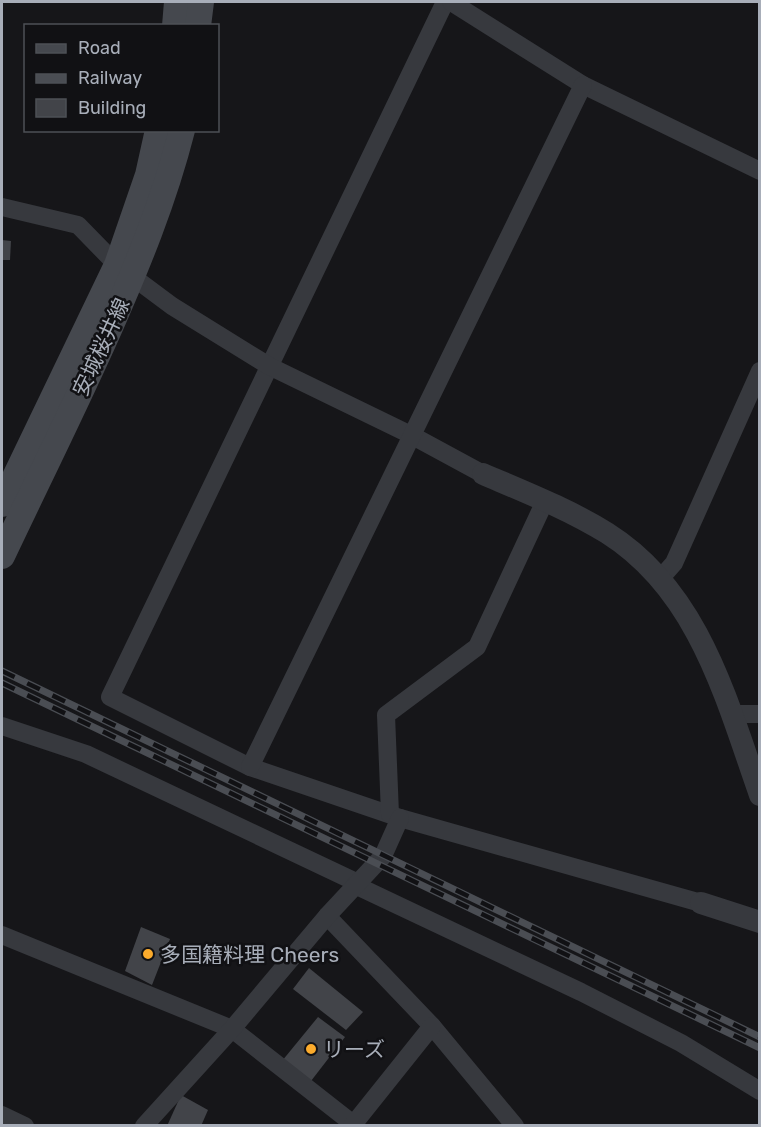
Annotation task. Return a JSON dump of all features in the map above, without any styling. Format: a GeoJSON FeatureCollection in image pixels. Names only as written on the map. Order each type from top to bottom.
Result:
{"type":"FeatureCollection","features":[{"type":"Feature","properties":{"kind":"main road"},"geometry":{"type":"LineString","coordinates":[[175,24],[177,2]]}},
{"type":"Feature","properties":{"kind":"main road"},"geometry":{"type":"LineString","coordinates":[[198,24],[201,2]]}},
{"type":"Feature","properties":{"kind":"main road","name":"安城桜井線"},"geometry":{"type":"LineString","coordinates":[[2,556],[93,365],[125,270],[158,132]]}},
{"type":"Feature","properties":{"kind":"main road","name":"安城桜井線"},"geometry":{"type":"LineString","coordinates":[[2,504],[125,270],[156,218],[181,132]]}},
{"type":"Feature","properties":{"kind":"street"},"geometry":{"type":"LineString","coordinates":[[445,2],[110,697],[250,767],[395,816],[702,903],[759,922]]}},
{"type":"Feature","properties":{"kind":"street"},"geometry":{"type":"LineString","coordinates":[[451,2],[583,85],[759,171]]}},
{"type":"Feature","properties":{"kind":"street"},"geometry":{"type":"LineString","coordinates":[[250,767],[583,85]]}},
{"type":"Feature","properties":{"kind":"street"},"geometry":{"type":"LineString","coordinates":[[2,207],[78,225],[125,270],[172,306],[269,366],[411,435],[483,474],[545,501],[607,533],[640,558],[680,603],[701,639],[731,714],[759,795]]}},
{"type":"Feature","properties":{"kind":"street"},"geometry":{"type":"LineString","coordinates":[[660,579],[674,563],[759,371]]}},
{"type":"Feature","properties":{"kind":"street"},"geometry":{"type":"LineString","coordinates":[[144,1125],[232,1029],[327,916],[383,856],[395,816],[386,716],[477,647],[545,501]]}},
{"type":"Feature","properties":{"kind":"street"},"geometry":{"type":"LineString","coordinates":[[731,714],[759,714]]}},
{"type":"Feature","properties":{"kind":"street"},"geometry":{"type":"LineString","coordinates":[[2,726],[86,754],[581,992],[681,1043],[759,1091]]}},
{"type":"Feature","properties":{"kind":"street"},"geometry":{"type":"LineString","coordinates":[[327,916],[432,1026],[515,1125]]}},
{"type":"Feature","properties":{"kind":"street"},"geometry":{"type":"LineString","coordinates":[[2,935],[232,1029],[352,1124],[432,1026]]}},
{"type":"Feature","properties":{"kind":"street"},"geometry":{"type":"LineString","coordinates":[[2,1115],[25,1125]]}},
{"type":"Feature","properties":{"kind":"building"},"geometry":{"type":"Polygon","coordinates":[[[2,240],[11,241],[10,260],[2,260],[2,240]]]}},
{"type":"Feature","properties":{"kind":"building"},"geometry":{"type":"Polygon","coordinates":[[[141,927],[170,939],[152,985],[125,971],[141,927]]]}},
{"type":"Feature","properties":{"kind":"building"},"geometry":{"type":"Polygon","coordinates":[[[309,968],[363,1012],[346,1030],[293,989],[309,968]]]}},
{"type":"Feature","properties":{"kind":"building"},"geometry":{"type":"Polygon","coordinates":[[[318,1017],[345,1037],[311,1081],[282,1061],[318,1017]]]}},
{"type":"Feature","properties":{"kind":"building"},"geometry":{"type":"Polygon","coordinates":[[[181,1095],[208,1110],[201,1126],[167,1126],[181,1095]]]}},
{"type":"Feature","properties":{"kind":"railway"},"geometry":{"type":"LineString","coordinates":[[2,671],[760,1037]]}},
{"type":"Feature","properties":{"kind":"railway"},"geometry":{"type":"LineString","coordinates":[[2,683],[760,1048]]}},
{"type":"Feature","properties":{"kind":"place","name":"多国籍料理 Cheers"},"geometry":{"type":"Point","coordinates":[148,954]}},
{"type":"Feature","properties":{"kind":"place","name":"リーズ"},"geometry":{"type":"Point","coordinates":[311,1049]}}]}
